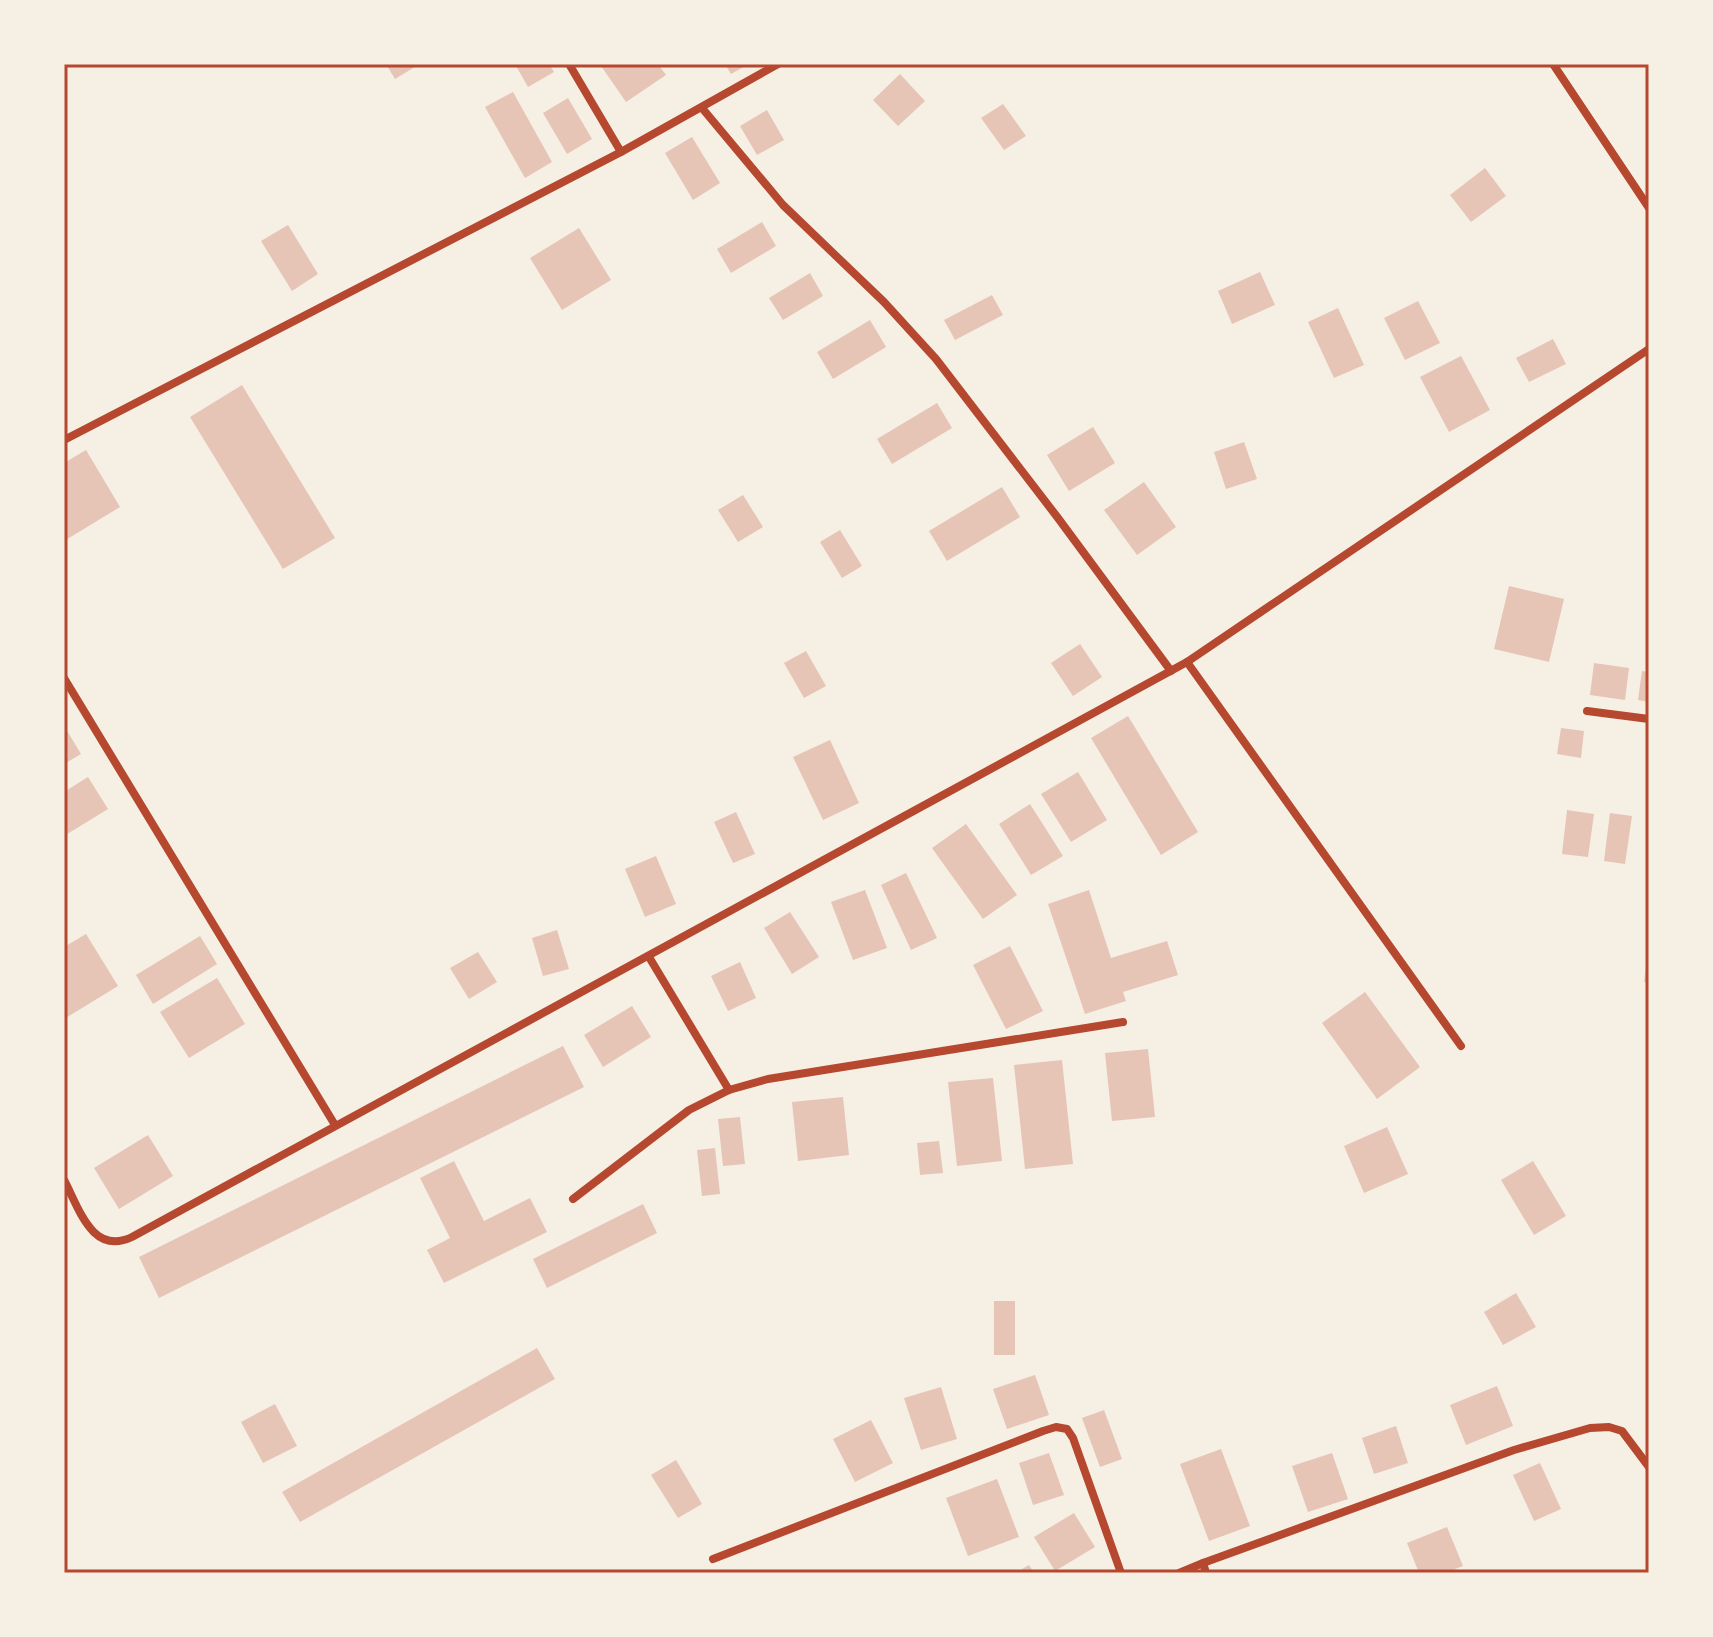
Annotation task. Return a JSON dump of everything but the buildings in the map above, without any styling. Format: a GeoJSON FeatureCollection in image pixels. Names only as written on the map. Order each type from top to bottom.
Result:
{"type":"FeatureCollection","features":[{"type":"Feature","properties":{"kind":"street"},"geometry":{"type":"LineString","coordinates":[[569,64],[621,152]]}},
{"type":"Feature","properties":{"kind":"street"},"geometry":{"type":"LineString","coordinates":[[64,440],[621,152],[778,64]]}},
{"type":"Feature","properties":{"kind":"street"},"geometry":{"type":"LineString","coordinates":[[1553,64],[1649,208]]}},
{"type":"Feature","properties":{"kind":"street"},"geometry":{"type":"LineString","coordinates":[[702,108],[783,205],[884,302],[928,350],[1171,671]]}},
{"type":"Feature","properties":{"kind":"street"},"geometry":{"type":"LineString","coordinates":[[64,1180],[87,1225],[98,1237],[108,1242],[124,1240],[1187,662],[1649,349]]}},
{"type":"Feature","properties":{"kind":"street"},"geometry":{"type":"LineString","coordinates":[[1187,662],[1461,1046]]}},
{"type":"Feature","properties":{"kind":"street"},"geometry":{"type":"LineString","coordinates":[[64,678],[335,1125]]}},
{"type":"Feature","properties":{"kind":"street"},"geometry":{"type":"LineString","coordinates":[[1587,711],[1649,719]]}},
{"type":"Feature","properties":{"kind":"street"},"geometry":{"type":"LineString","coordinates":[[649,957],[729,1090]]}},
{"type":"Feature","properties":{"kind":"street"},"geometry":{"type":"LineString","coordinates":[[573,1199],[689,1110],[729,1090],[768,1079],[1123,1022]]}},
{"type":"Feature","properties":{"kind":"street"},"geometry":{"type":"LineString","coordinates":[[713,1559],[1060,1427],[1067,1429],[1073,1438],[1121,1573]]}},
{"type":"Feature","properties":{"kind":"street"},"geometry":{"type":"LineString","coordinates":[[1179,1573],[1205,1568],[1514,1450],[1590,1428],[1609,1427],[1622,1431],[1649,1467]]}}]}
